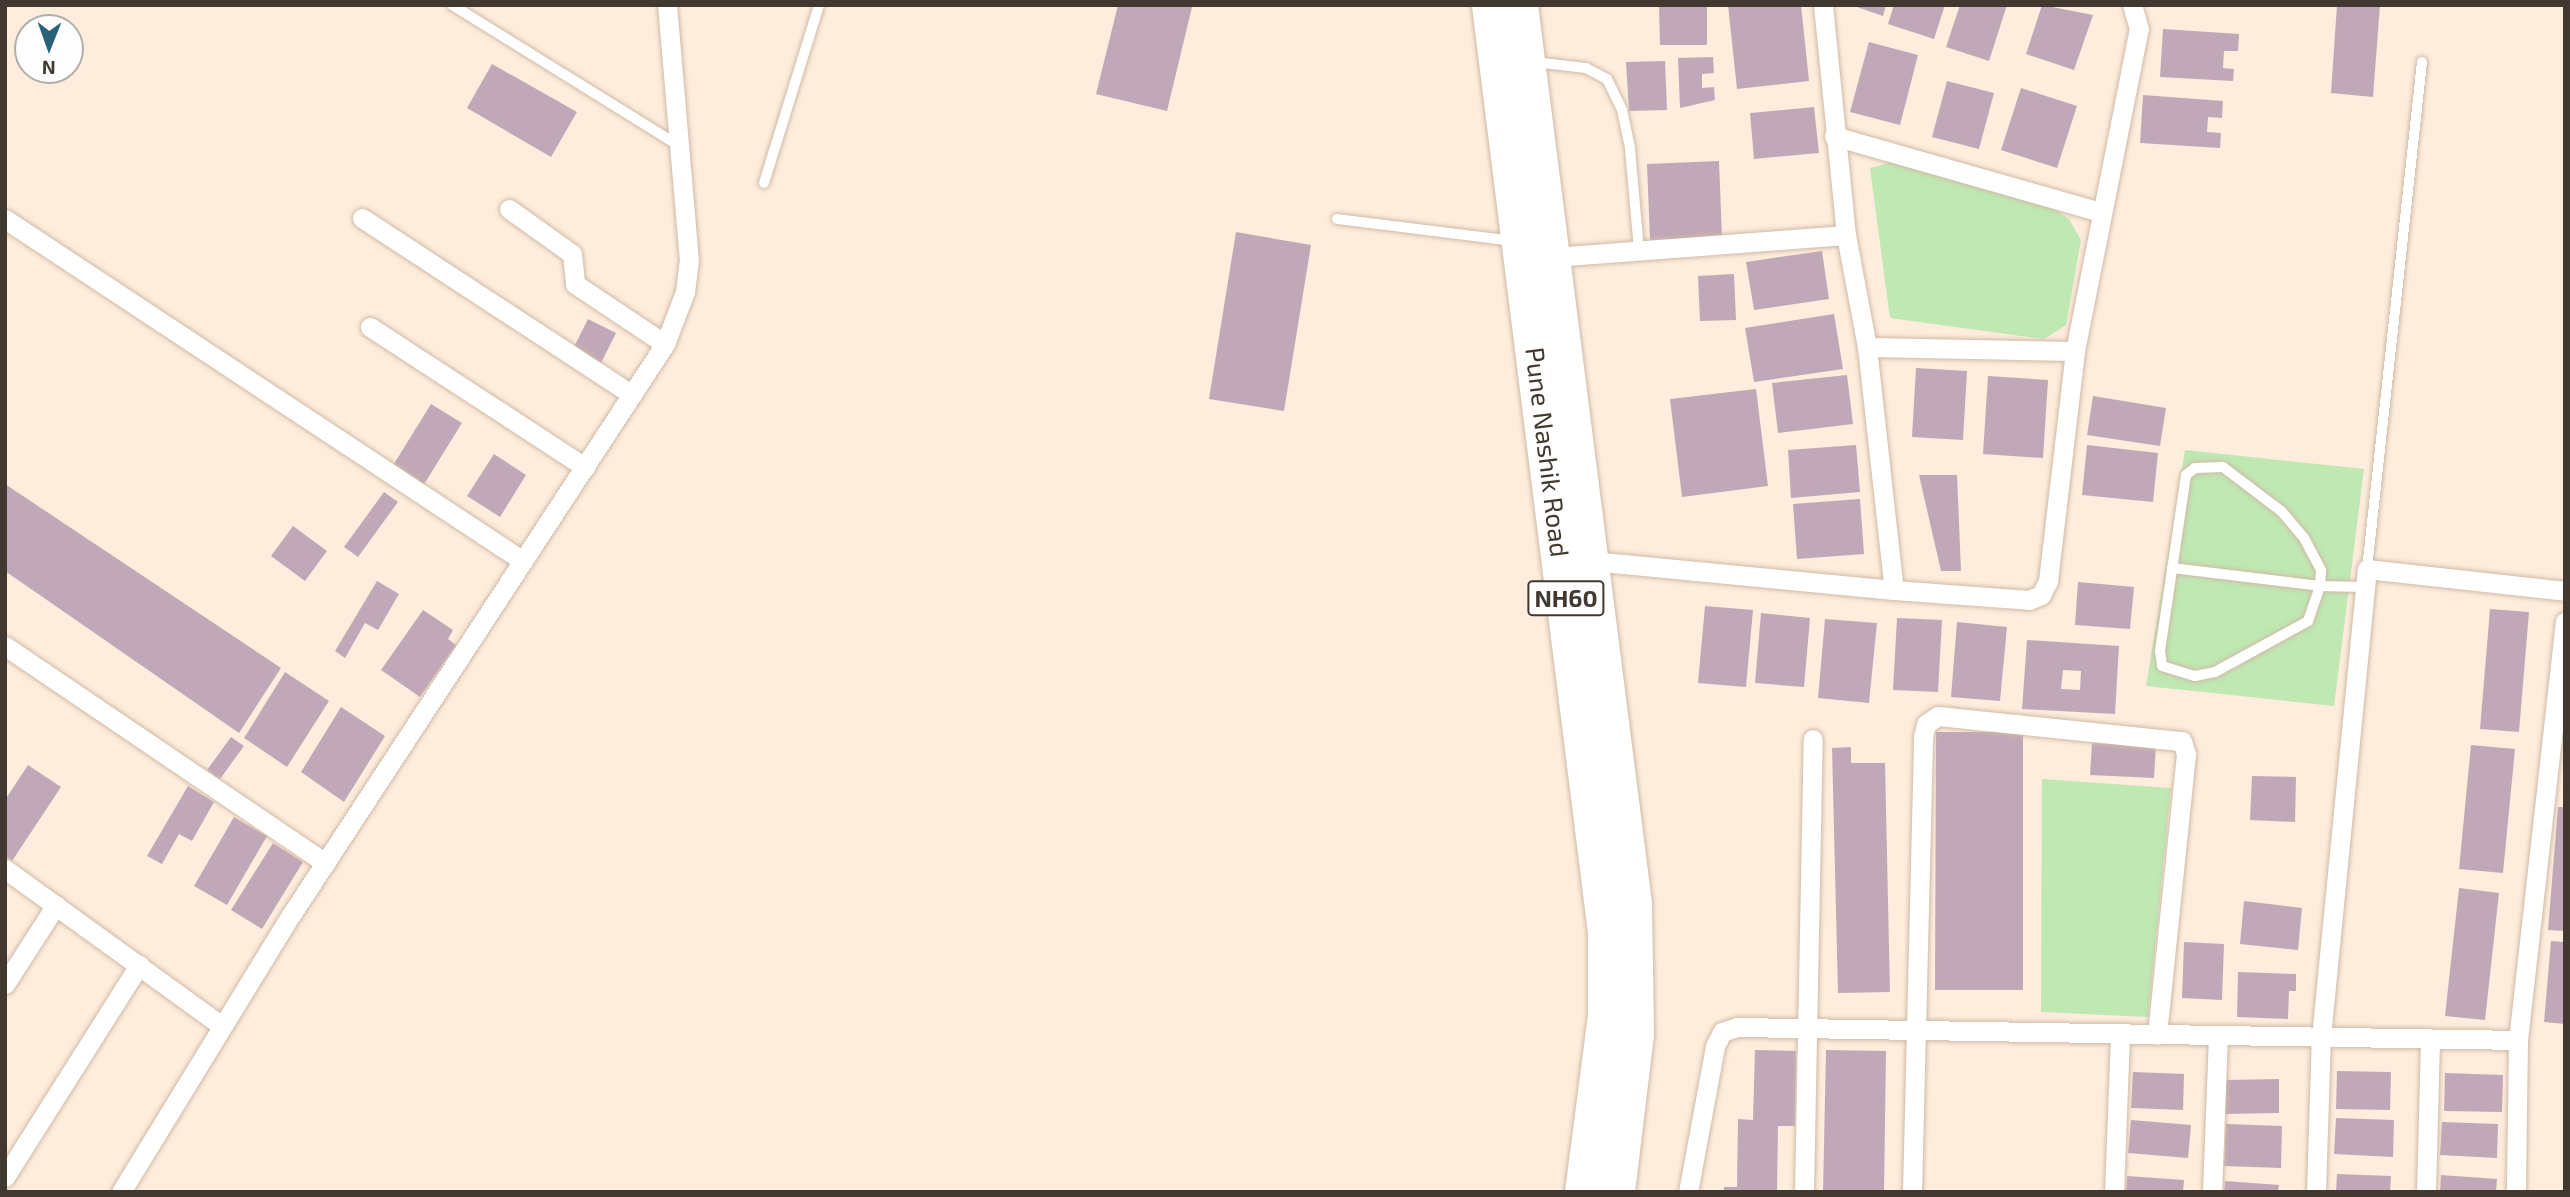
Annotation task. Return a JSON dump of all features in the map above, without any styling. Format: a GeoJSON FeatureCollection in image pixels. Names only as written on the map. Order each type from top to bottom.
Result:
{"type":"FeatureCollection","features":[{"type":"Feature","properties":{"kind":"highway","name":"Pune Nashik Road"},"geometry":{"type":"LineString","coordinates":[[1489,5],[1521,242],[1605,933],[1605,1015],[1582,1192]]}},
{"type":"Feature","properties":{"kind":"highway","name":"Pune Nashik Road"},"geometry":{"type":"LineString","coordinates":[[1520,5],[1626,823],[1637,977],[1629,1126],[1617,1192]]}},
{"type":"Feature","properties":{"kind":"street"},"geometry":{"type":"LineString","coordinates":[[121,1192],[326,863],[665,344],[685,292],[689,261],[667,5]]}},
{"type":"Feature","properties":{"kind":"street"},"geometry":{"type":"LineString","coordinates":[[1823,5],[1846,235],[1867,347],[1895,590]]}},
{"type":"Feature","properties":{"kind":"street"},"geometry":{"type":"LineString","coordinates":[[1592,561],[1895,590],[2029,600],[2041,595],[2048,581],[2076,351],[2101,212],[2139,29],[2132,5]]}},
{"type":"Feature","properties":{"kind":"street"},"geometry":{"type":"LineString","coordinates":[[1835,136],[2101,212]]}},
{"type":"Feature","properties":{"kind":"street"},"geometry":{"type":"LineString","coordinates":[[509,209],[572,254],[575,284],[665,344]]}},
{"type":"Feature","properties":{"kind":"street"},"geometry":{"type":"LineString","coordinates":[[362,218],[632,395]]}},
{"type":"Feature","properties":{"kind":"street"},"geometry":{"type":"LineString","coordinates":[[5,219],[523,561]]}},
{"type":"Feature","properties":{"kind":"street"},"geometry":{"type":"LineString","coordinates":[[1553,257],[1846,235]]}},
{"type":"Feature","properties":{"kind":"street"},"geometry":{"type":"LineString","coordinates":[[370,327],[585,467]]}},
{"type":"Feature","properties":{"kind":"street"},"geometry":{"type":"LineString","coordinates":[[1867,347],[2076,351]]}},
{"type":"Feature","properties":{"kind":"street"},"geometry":{"type":"LineString","coordinates":[[2316,1192],[2321,1038],[2365,578],[2565,591]]}},
{"type":"Feature","properties":{"kind":"street"},"geometry":{"type":"LineString","coordinates":[[2516,1192],[2518,1040],[2565,622]]}},
{"type":"Feature","properties":{"kind":"street"},"geometry":{"type":"LineString","coordinates":[[5,646],[326,863]]}},
{"type":"Feature","properties":{"kind":"street"},"geometry":{"type":"LineString","coordinates":[[1912,1192],[1923,737],[1926,724],[1938,716],[2182,741],[2186,754],[2157,1035]]}},
{"type":"Feature","properties":{"kind":"street"},"geometry":{"type":"LineString","coordinates":[[1804,1192],[1813,738]]}},
{"type":"Feature","properties":{"kind":"street"},"geometry":{"type":"LineString","coordinates":[[5,869],[222,1026]]}},
{"type":"Feature","properties":{"kind":"street"},"geometry":{"type":"LineString","coordinates":[[5,984],[56,905]]}},
{"type":"Feature","properties":{"kind":"street"},"geometry":{"type":"LineString","coordinates":[[9,1165],[139,965]]}},
{"type":"Feature","properties":{"kind":"street"},"geometry":{"type":"LineString","coordinates":[[1688,1192],[1715,1045],[1723,1032],[1807,1029],[2430,1041],[2518,1040]]}},
{"type":"Feature","properties":{"kind":"street"},"geometry":{"type":"LineString","coordinates":[[2114,1192],[2120,1034]]}},
{"type":"Feature","properties":{"kind":"street"},"geometry":{"type":"LineString","coordinates":[[2212,1192],[2218,1037]]}},
{"type":"Feature","properties":{"kind":"street"},"geometry":{"type":"LineString","coordinates":[[2426,1192],[2430,1041]]}},
{"type":"Feature","properties":{"kind":"lane"},"geometry":{"type":"LineString","coordinates":[[452,5],[680,147]]}},
{"type":"Feature","properties":{"kind":"lane"},"geometry":{"type":"LineString","coordinates":[[764,183],[819,5]]}},
{"type":"Feature","properties":{"kind":"lane"},"geometry":{"type":"LineString","coordinates":[[1527,61],[1586,68],[1607,79],[1622,110],[1630,149],[1639,250]]}},
{"type":"Feature","properties":{"kind":"lane"},"geometry":{"type":"LineString","coordinates":[[2172,568],[2320,586],[2365,578],[2422,62]]}},
{"type":"Feature","properties":{"kind":"lane"},"geometry":{"type":"LineString","coordinates":[[1337,219],[1521,242]]}},
{"type":"Feature","properties":{"kind":"lane"},"geometry":{"type":"LineString","coordinates":[[2223,467],[2281,511],[2304,538],[2321,570],[2320,586],[2308,621],[2253,655],[2195,676],[2162,666],[2172,568],[2186,475],[2194,468],[2223,467]]}},
{"type":"Feature","properties":{"kind":"green space"},"geometry":{"type":"Polygon","coordinates":[[[1893,162],[2054,209],[2069,219],[2081,240],[2066,325],[2044,339],[1890,318],[1870,168],[1893,162]]]}},
{"type":"Feature","properties":{"kind":"green space"},"geometry":{"type":"Polygon","coordinates":[[[2185,450],[2364,469],[2334,706],[2146,686],[2185,450]]]}},
{"type":"Feature","properties":{"kind":"green space"},"geometry":{"type":"Polygon","coordinates":[[[2042,779],[2171,788],[2148,1017],[2041,1012],[2042,779]]]}},
{"type":"Feature","properties":{"kind":"building"},"geometry":{"type":"Polygon","coordinates":[[[1118,5],[1192,7],[1167,111],[1096,94],[1118,5]]]}},
{"type":"Feature","properties":{"kind":"building"},"geometry":{"type":"Polygon","coordinates":[[[1659,5],[1707,5],[1707,45],[1660,45],[1659,5]]]}},
{"type":"Feature","properties":{"kind":"building"},"geometry":{"type":"Polygon","coordinates":[[[1728,5],[1801,5],[1809,81],[1737,89],[1728,5]]]}},
{"type":"Feature","properties":{"kind":"building"},"geometry":{"type":"Polygon","coordinates":[[[1851,5],[1886,5],[1883,16],[1851,5]]]}},
{"type":"Feature","properties":{"kind":"building"},"geometry":{"type":"Polygon","coordinates":[[[1894,5],[1945,5],[1934,39],[1888,24],[1894,5]]]}},
{"type":"Feature","properties":{"kind":"building"},"geometry":{"type":"Polygon","coordinates":[[[1960,5],[2007,5],[1989,61],[1946,47],[1960,5]]]}},
{"type":"Feature","properties":{"kind":"building"},"geometry":{"type":"Polygon","coordinates":[[[2042,5],[2093,15],[2074,70],[2026,54],[2042,5]]]}},
{"type":"Feature","properties":{"kind":"building"},"geometry":{"type":"Polygon","coordinates":[[[2337,5],[2380,5],[2373,97],[2331,93],[2337,5]]]}},
{"type":"Feature","properties":{"kind":"building"},"geometry":{"type":"Polygon","coordinates":[[[2163,29],[2239,34],[2238,51],[2224,51],[2223,68],[2234,69],[2233,81],[2160,77],[2163,29]]]}},
{"type":"Feature","properties":{"kind":"building"},"geometry":{"type":"Polygon","coordinates":[[[1869,42],[1918,55],[1900,125],[1850,112],[1869,42]]]}},
{"type":"Feature","properties":{"kind":"building"},"geometry":{"type":"Polygon","coordinates":[[[1713,57],[1714,73],[1702,74],[1702,88],[1714,87],[1715,100],[1680,108],[1678,58],[1713,57]]]}},
{"type":"Feature","properties":{"kind":"building"},"geometry":{"type":"Polygon","coordinates":[[[1665,61],[1667,110],[1629,111],[1626,62],[1665,61]]]}},
{"type":"Feature","properties":{"kind":"building"},"geometry":{"type":"Polygon","coordinates":[[[492,64],[577,112],[551,157],[467,108],[492,64]]]}},
{"type":"Feature","properties":{"kind":"building"},"geometry":{"type":"Polygon","coordinates":[[[1947,81],[1994,93],[1979,149],[1932,137],[1947,81]]]}},
{"type":"Feature","properties":{"kind":"building"},"geometry":{"type":"Polygon","coordinates":[[[2021,88],[2077,106],[2057,168],[2001,150],[2021,88]]]}},
{"type":"Feature","properties":{"kind":"building"},"geometry":{"type":"Polygon","coordinates":[[[2143,95],[2223,101],[2222,118],[2208,117],[2207,132],[2221,133],[2220,148],[2140,143],[2143,95]]]}},
{"type":"Feature","properties":{"kind":"building"},"geometry":{"type":"Polygon","coordinates":[[[1814,107],[1819,153],[1754,159],[1750,113],[1814,107]]]}},
{"type":"Feature","properties":{"kind":"building"},"geometry":{"type":"Polygon","coordinates":[[[1719,161],[1722,237],[1650,240],[1647,164],[1719,161]]]}},
{"type":"Feature","properties":{"kind":"building"},"geometry":{"type":"Polygon","coordinates":[[[1236,232],[1311,245],[1284,411],[1209,399],[1236,232]]]}},
{"type":"Feature","properties":{"kind":"building"},"geometry":{"type":"Polygon","coordinates":[[[1822,251],[1829,299],[1754,310],[1746,262],[1822,251]]]}},
{"type":"Feature","properties":{"kind":"building"},"geometry":{"type":"Polygon","coordinates":[[[1734,274],[1736,320],[1700,321],[1698,276],[1734,274]]]}},
{"type":"Feature","properties":{"kind":"building"},"geometry":{"type":"Polygon","coordinates":[[[1834,314],[1843,369],[1754,382],[1745,328],[1834,314]]]}},
{"type":"Feature","properties":{"kind":"building"},"geometry":{"type":"Polygon","coordinates":[[[588,319],[616,333],[600,365],[572,351],[588,319]]]}},
{"type":"Feature","properties":{"kind":"building"},"geometry":{"type":"Polygon","coordinates":[[[1916,368],[1967,371],[1963,440],[1912,437],[1916,368]]]}},
{"type":"Feature","properties":{"kind":"building"},"geometry":{"type":"Polygon","coordinates":[[[1847,375],[1853,424],[1778,433],[1772,383],[1847,375]]]}},
{"type":"Feature","properties":{"kind":"building"},"geometry":{"type":"Polygon","coordinates":[[[1988,376],[2048,380],[2043,458],[1983,454],[1988,376]]]}},
{"type":"Feature","properties":{"kind":"building"},"geometry":{"type":"Polygon","coordinates":[[[1756,389],[1768,486],[1682,497],[1670,399],[1756,389]]]}},
{"type":"Feature","properties":{"kind":"building"},"geometry":{"type":"Polygon","coordinates":[[[2093,396],[2166,408],[2160,446],[2087,435],[2093,396]]]}},
{"type":"Feature","properties":{"kind":"building"},"geometry":{"type":"Polygon","coordinates":[[[431,404],[462,423],[423,486],[392,467],[431,404]]]}},
{"type":"Feature","properties":{"kind":"building"},"geometry":{"type":"Polygon","coordinates":[[[1856,445],[1860,492],[1791,498],[1788,450],[1856,445]]]}},
{"type":"Feature","properties":{"kind":"building"},"geometry":{"type":"Polygon","coordinates":[[[2087,445],[2158,453],[2153,502],[2082,495],[2087,445]]]}},
{"type":"Feature","properties":{"kind":"building"},"geometry":{"type":"Polygon","coordinates":[[[494,454],[526,475],[500,517],[467,496],[494,454]]]}},
{"type":"Feature","properties":{"kind":"building"},"geometry":{"type":"Polygon","coordinates":[[[1919,475],[1957,475],[1961,571],[1941,571],[1919,475]]]}},
{"type":"Feature","properties":{"kind":"building"},"geometry":{"type":"Polygon","coordinates":[[[5,484],[281,668],[239,733],[5,571],[5,484]]]}},
{"type":"Feature","properties":{"kind":"building"},"geometry":{"type":"Polygon","coordinates":[[[384,492],[398,502],[358,557],[344,547],[384,492]]]}},
{"type":"Feature","properties":{"kind":"building"},"geometry":{"type":"Polygon","coordinates":[[[1860,499],[1864,554],[1797,559],[1793,504],[1860,499]]]}},
{"type":"Feature","properties":{"kind":"building"},"geometry":{"type":"Polygon","coordinates":[[[293,526],[327,551],[305,581],[271,556],[293,526]]]}},
{"type":"Feature","properties":{"kind":"building"},"geometry":{"type":"Polygon","coordinates":[[[377,581],[399,594],[378,630],[365,623],[345,658],[335,651],[377,581]]]}},
{"type":"Feature","properties":{"kind":"building"},"geometry":{"type":"Polygon","coordinates":[[[2078,582],[2134,587],[2130,629],[2075,625],[2078,582]]]}},
{"type":"Feature","properties":{"kind":"building"},"geometry":{"type":"Polygon","coordinates":[[[1705,606],[1753,610],[1746,687],[1698,683],[1705,606]]]}},
{"type":"Feature","properties":{"kind":"building"},"geometry":{"type":"Polygon","coordinates":[[[2490,609],[2529,612],[2519,732],[2480,729],[2490,609]]]}},
{"type":"Feature","properties":{"kind":"building"},"geometry":{"type":"Polygon","coordinates":[[[423,610],[453,630],[448,639],[456,645],[420,697],[381,670],[423,610]]]}},
{"type":"Feature","properties":{"kind":"building"},"geometry":{"type":"Polygon","coordinates":[[[1761,613],[1810,618],[1804,687],[1755,683],[1761,613]]]}},
{"type":"Feature","properties":{"kind":"building"},"geometry":{"type":"Polygon","coordinates":[[[1897,618],[1942,620],[1938,692],[1893,690],[1897,618]]]}},
{"type":"Feature","properties":{"kind":"building"},"geometry":{"type":"Polygon","coordinates":[[[1825,619],[1877,623],[1869,703],[1818,698],[1825,619]]]}},
{"type":"Feature","properties":{"kind":"building"},"geometry":{"type":"Polygon","coordinates":[[[1957,622],[2007,627],[2000,701],[1951,697],[1957,622]]]}},
{"type":"Feature","properties":{"kind":"building"},"geometry":{"type":"Polygon","coordinates":[[[2027,640],[2119,646],[2115,714],[2022,709],[2027,640]],[[2063,670],[2061,689],[2080,690],[2081,671],[2063,670]]]}},
{"type":"Feature","properties":{"kind":"building"},"geometry":{"type":"Polygon","coordinates":[[[285,672],[329,701],[287,767],[244,738],[285,672]]]}},
{"type":"Feature","properties":{"kind":"building"},"geometry":{"type":"Polygon","coordinates":[[[341,707],[385,736],[344,802],[301,772],[341,707]]]}},
{"type":"Feature","properties":{"kind":"building"},"geometry":{"type":"Polygon","coordinates":[[[1936,732],[2023,732],[2023,990],[1935,990],[1936,732]]]}},
{"type":"Feature","properties":{"kind":"building"},"geometry":{"type":"Polygon","coordinates":[[[231,737],[244,746],[220,779],[207,770],[231,737]]]}},
{"type":"Feature","properties":{"kind":"building"},"geometry":{"type":"Polygon","coordinates":[[[2092,743],[2156,746],[2154,778],[2090,775],[2092,743]]]}},
{"type":"Feature","properties":{"kind":"building"},"geometry":{"type":"Polygon","coordinates":[[[2471,745],[2515,749],[2503,873],[2459,869],[2471,745]]]}},
{"type":"Feature","properties":{"kind":"building"},"geometry":{"type":"Polygon","coordinates":[[[1851,747],[1851,763],[1885,763],[1890,992],[1838,993],[1832,748],[1851,747]]]}},
{"type":"Feature","properties":{"kind":"building"},"geometry":{"type":"Polygon","coordinates":[[[28,765],[61,787],[12,861],[5,856],[5,800],[28,765]]]}},
{"type":"Feature","properties":{"kind":"building"},"geometry":{"type":"Polygon","coordinates":[[[2252,776],[2296,777],[2295,822],[2250,820],[2252,776]]]}},
{"type":"Feature","properties":{"kind":"building"},"geometry":{"type":"Polygon","coordinates":[[[188,786],[214,802],[192,841],[179,834],[162,864],[147,856],[188,786]]]}},
{"type":"Feature","properties":{"kind":"building"},"geometry":{"type":"Polygon","coordinates":[[[2558,807],[2565,807],[2565,931],[2548,930],[2558,807]]]}},
{"type":"Feature","properties":{"kind":"building"},"geometry":{"type":"Polygon","coordinates":[[[234,817],[267,836],[227,905],[194,886],[234,817]]]}},
{"type":"Feature","properties":{"kind":"building"},"geometry":{"type":"Polygon","coordinates":[[[273,843],[303,862],[262,929],[231,910],[273,843]]]}},
{"type":"Feature","properties":{"kind":"building"},"geometry":{"type":"Polygon","coordinates":[[[2459,888],[2499,893],[2485,1020],[2445,1016],[2459,888]]]}},
{"type":"Feature","properties":{"kind":"building"},"geometry":{"type":"Polygon","coordinates":[[[2244,901],[2302,908],[2298,950],[2240,944],[2244,901]]]}},
{"type":"Feature","properties":{"kind":"building"},"geometry":{"type":"Polygon","coordinates":[[[2551,941],[2565,942],[2565,1024],[2544,1022],[2551,941]]]}},
{"type":"Feature","properties":{"kind":"building"},"geometry":{"type":"Polygon","coordinates":[[[2184,942],[2224,944],[2222,1000],[2182,998],[2184,942]]]}},
{"type":"Feature","properties":{"kind":"building"},"geometry":{"type":"Polygon","coordinates":[[[2238,972],[2296,974],[2296,991],[2289,991],[2288,1019],[2237,1017],[2238,972]]]}},
{"type":"Feature","properties":{"kind":"building"},"geometry":{"type":"Polygon","coordinates":[[[1755,1050],[1796,1051],[1795,1126],[1778,1126],[1777,1192],[1724,1192],[1724,1187],[1737,1187],[1738,1119],[1753,1120],[1755,1050]]]}},
{"type":"Feature","properties":{"kind":"building"},"geometry":{"type":"Polygon","coordinates":[[[1826,1050],[1886,1051],[1884,1192],[1823,1192],[1826,1050]]]}},
{"type":"Feature","properties":{"kind":"building"},"geometry":{"type":"Polygon","coordinates":[[[2337,1071],[2391,1072],[2390,1110],[2336,1109],[2337,1071]]]}},
{"type":"Feature","properties":{"kind":"building"},"geometry":{"type":"Polygon","coordinates":[[[2133,1072],[2184,1074],[2183,1110],[2131,1108],[2133,1072]]]}},
{"type":"Feature","properties":{"kind":"building"},"geometry":{"type":"Polygon","coordinates":[[[2445,1073],[2503,1075],[2502,1112],[2444,1111],[2445,1073]]]}},
{"type":"Feature","properties":{"kind":"building"},"geometry":{"type":"Polygon","coordinates":[[[2279,1079],[2279,1113],[2225,1114],[2225,1080],[2279,1079]]]}},
{"type":"Feature","properties":{"kind":"building"},"geometry":{"type":"Polygon","coordinates":[[[2336,1118],[2394,1120],[2393,1157],[2334,1154],[2336,1118]]]}},
{"type":"Feature","properties":{"kind":"building"},"geometry":{"type":"Polygon","coordinates":[[[2131,1120],[2191,1125],[2188,1158],[2128,1153],[2131,1120]]]}},
{"type":"Feature","properties":{"kind":"building"},"geometry":{"type":"Polygon","coordinates":[[[2442,1122],[2498,1124],[2497,1158],[2440,1155],[2442,1122]]]}},
{"type":"Feature","properties":{"kind":"building"},"geometry":{"type":"Polygon","coordinates":[[[2226,1124],[2282,1126],[2281,1168],[2224,1166],[2226,1124]]]}},
{"type":"Feature","properties":{"kind":"building"},"geometry":{"type":"Polygon","coordinates":[[[2337,1174],[2391,1176],[2390,1192],[2336,1192],[2337,1174]]]}},
{"type":"Feature","properties":{"kind":"building"},"geometry":{"type":"Polygon","coordinates":[[[2441,1175],[2497,1179],[2496,1192],[2440,1192],[2441,1175]]]}},
{"type":"Feature","properties":{"kind":"building"},"geometry":{"type":"Polygon","coordinates":[[[2127,1176],[2184,1180],[2183,1192],[2126,1192],[2127,1176]]]}},
{"type":"Feature","properties":{"kind":"building"},"geometry":{"type":"Polygon","coordinates":[[[2225,1181],[2279,1185],[2278,1192],[2224,1192],[2225,1181]]]}}]}
